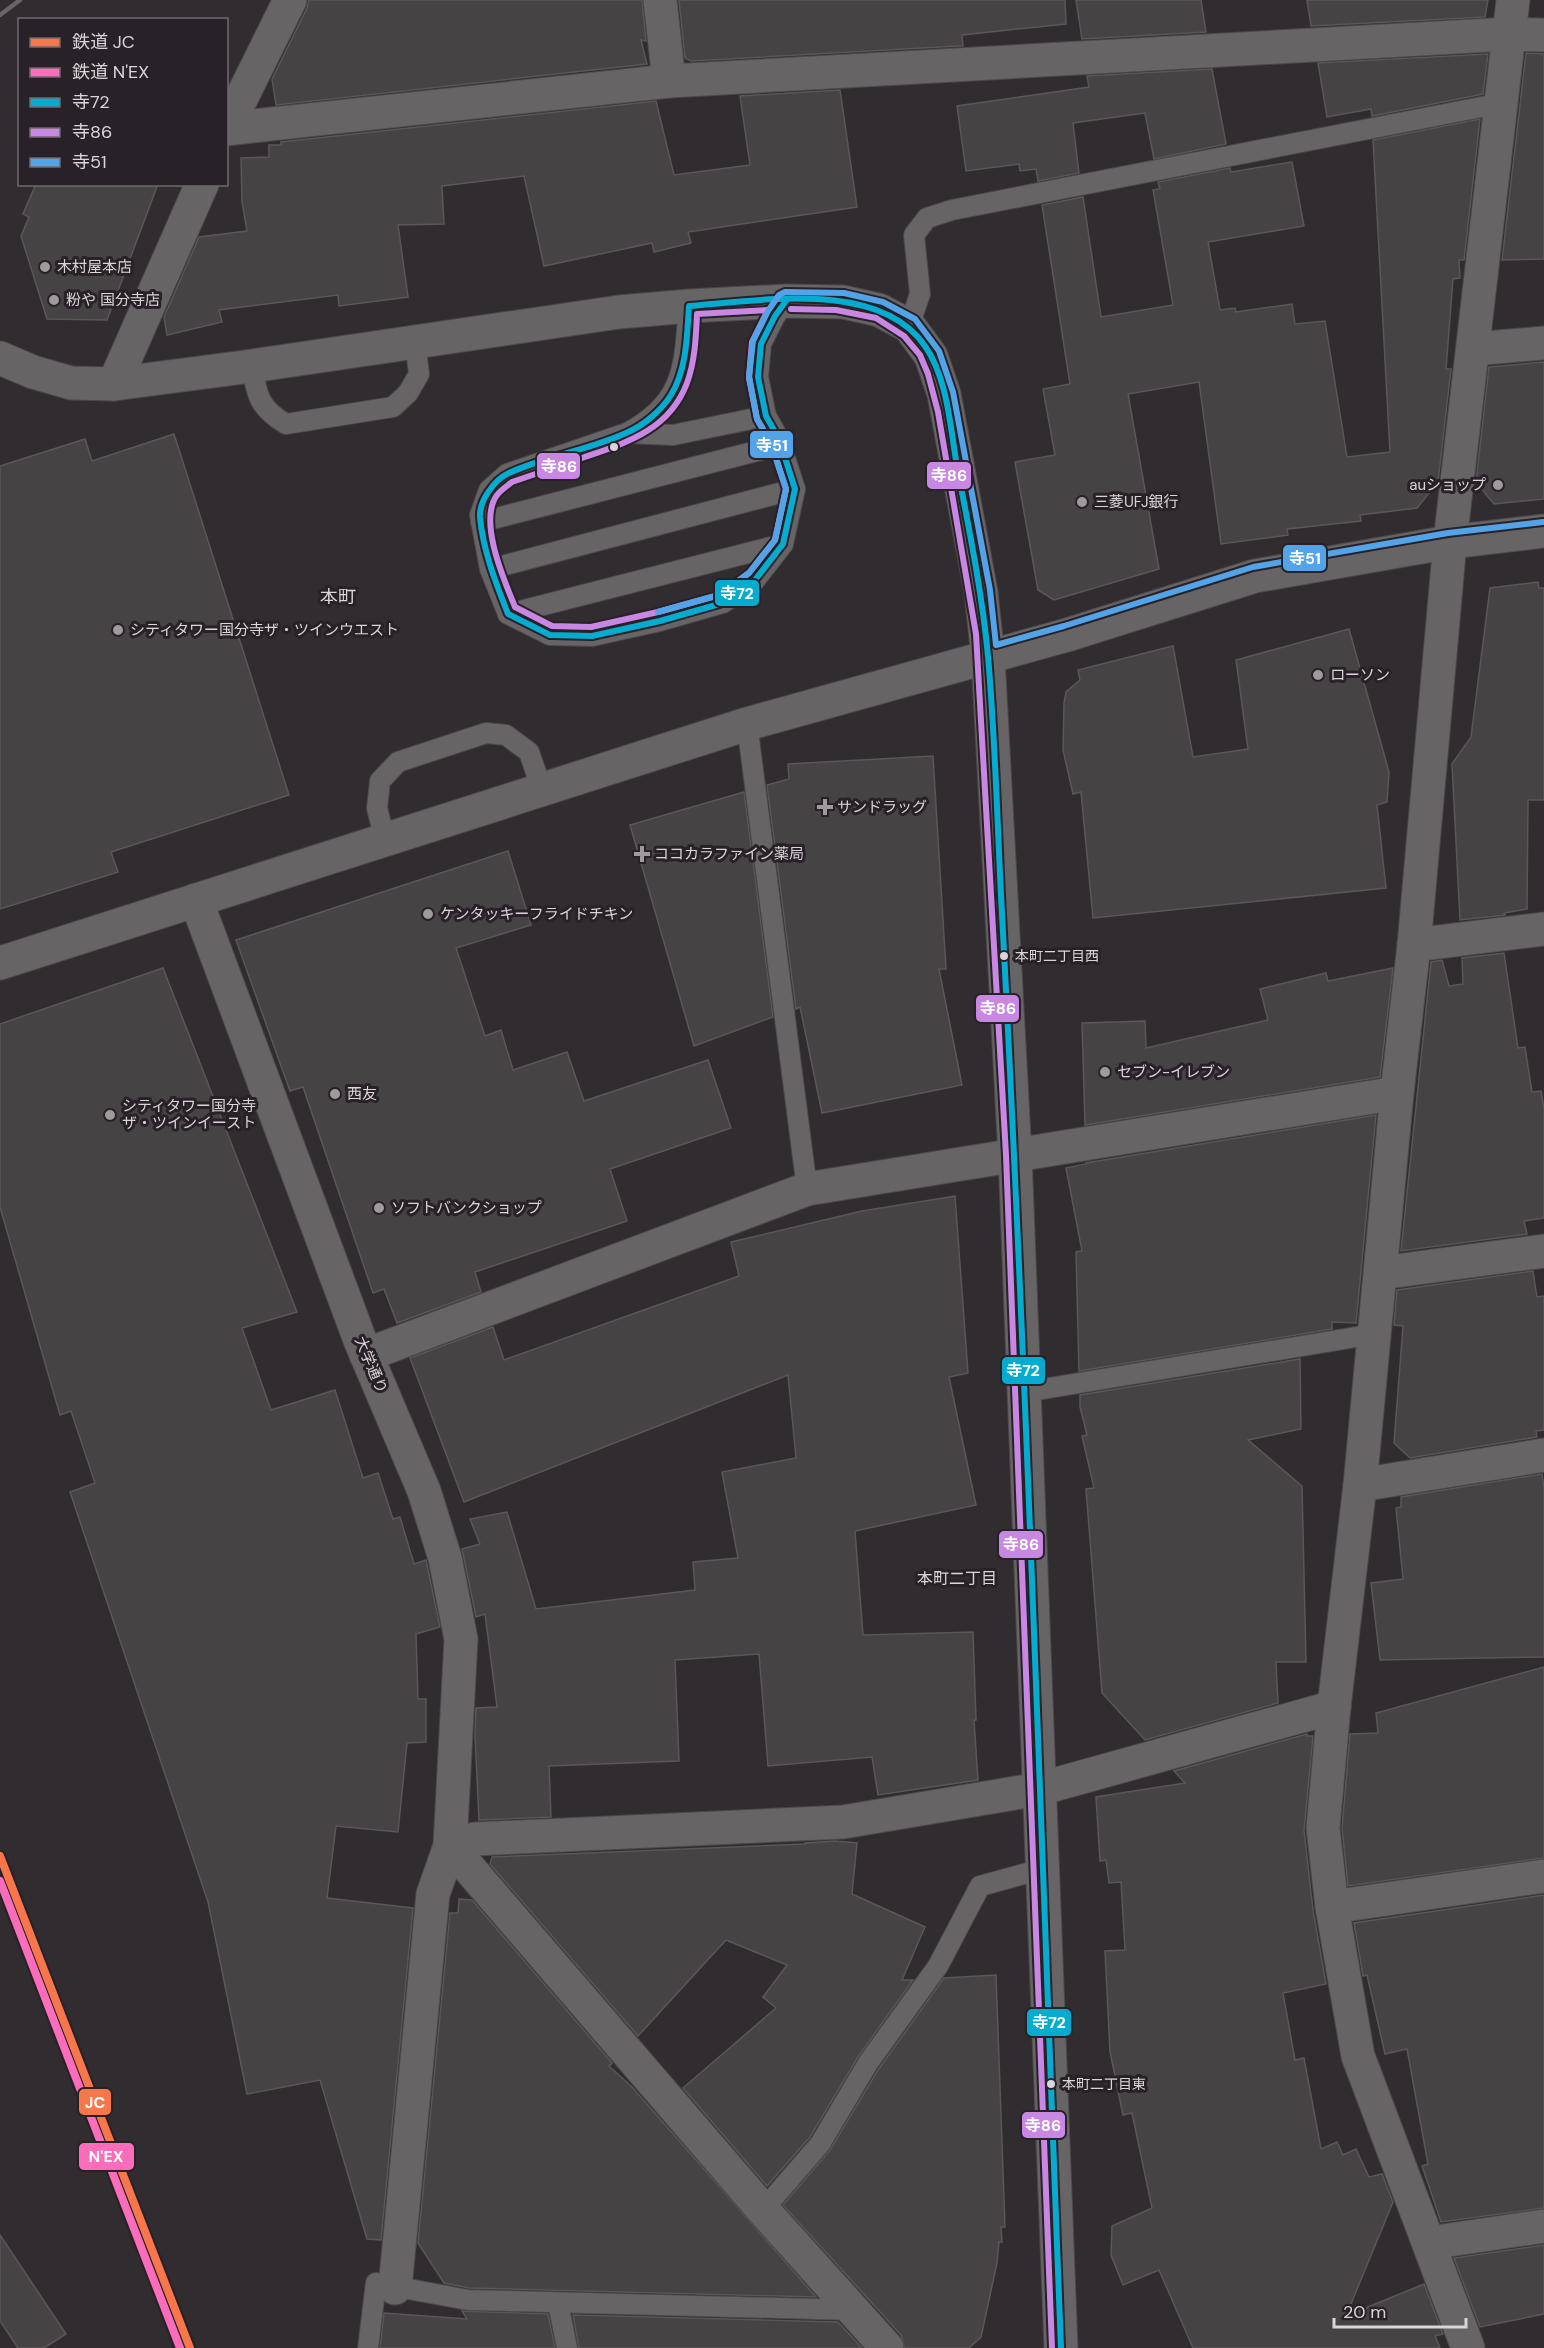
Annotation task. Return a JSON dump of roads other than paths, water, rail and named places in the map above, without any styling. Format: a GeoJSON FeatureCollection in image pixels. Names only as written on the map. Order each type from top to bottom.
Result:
{"type":"FeatureCollection","features":[{"type":"Feature","properties":{"kind":"street"},"geometry":{"type":"LineString","coordinates":[[228,125],[290,0]]}},
{"type":"Feature","properties":{"kind":"street"},"geometry":{"type":"LineString","coordinates":[[660,0],[669,81]]}},
{"type":"Feature","properties":{"kind":"street"},"geometry":{"type":"LineString","coordinates":[[1468,2348],[1358,2056],[1332,1907],[1323,1828],[1414,945],[1450,542],[1513,0]]}},
{"type":"Feature","properties":{"kind":"street"},"geometry":{"type":"LineString","coordinates":[[228,129],[669,81],[1509,34],[1544,35]]}},
{"type":"Feature","properties":{"kind":"street"},"geometry":{"type":"LineString","coordinates":[[114,384],[201,186]]}},
{"type":"Feature","properties":{"kind":"street"},"geometry":{"type":"LineString","coordinates":[[0,358],[33,372],[71,383],[114,384],[619,312],[786,301],[843,302],[879,310],[909,326],[931,356],[944,394],[981,592],[988,657],[1015,1155],[1061,2348]]}},
{"type":"Feature","properties":{"kind":"street"},"geometry":{"type":"LineString","coordinates":[[1473,349],[1544,343]]}},
{"type":"Feature","properties":{"kind":"street"},"geometry":{"type":"LineString","coordinates":[[0,963],[747,724],[1067,635],[1255,576],[1450,542],[1544,531]]}},
{"type":"Feature","properties":{"kind":"street","name":"大学通り"},"geometry":{"type":"LineString","coordinates":[[196,900],[366,1355],[424,1491],[445,1558],[461,1639],[450,1846],[433,1894],[394,2288]]}},
{"type":"Feature","properties":{"kind":"street"},"geometry":{"type":"LineString","coordinates":[[1414,945],[1544,929]]}},
{"type":"Feature","properties":{"kind":"street"},"geometry":{"type":"LineString","coordinates":[[366,1355],[807,1189],[1397,1093]]}},
{"type":"Feature","properties":{"kind":"street"},"geometry":{"type":"LineString","coordinates":[[1381,1273],[1544,1251]]}},
{"type":"Feature","properties":{"kind":"street"},"geometry":{"type":"LineString","coordinates":[[1360,1485],[1544,1455]]}},
{"type":"Feature","properties":{"kind":"street"},"geometry":{"type":"LineString","coordinates":[[881,2346],[854,2310],[763,2210],[450,1846],[475,1839],[843,1822],[1040,1788],[1334,1707]]}},
{"type":"Feature","properties":{"kind":"street"},"geometry":{"type":"LineString","coordinates":[[1332,1907],[1544,1876]]}},
{"type":"Feature","properties":{"kind":"street"},"geometry":{"type":"LineString","coordinates":[[1429,2244],[1544,2226]]}},
{"type":"Feature","properties":{"kind":"lane"},"geometry":{"type":"LineString","coordinates":[[909,326],[920,294],[914,235],[927,218],[952,210],[1502,103]]}},
{"type":"Feature","properties":{"kind":"lane"},"geometry":{"type":"LineString","coordinates":[[689,306],[680,382],[662,410],[646,423],[627,433],[507,474],[489,490],[480,516],[490,569],[508,614],[550,636],[592,636],[660,621],[723,603],[754,580],[783,544],[795,489],[780,445],[766,416],[758,377],[760,344],[774,316],[786,301]]}},
{"type":"Feature","properties":{"kind":"lane"},"geometry":{"type":"LineString","coordinates":[[252,366],[256,390],[269,414],[286,424],[393,407],[408,393],[419,374],[415,342]]}},
{"type":"Feature","properties":{"kind":"lane"},"geometry":{"type":"LineString","coordinates":[[627,433],[673,435],[766,416]]}},
{"type":"Feature","properties":{"kind":"lane"},"geometry":{"type":"LineString","coordinates":[[481,522],[780,445]]}},
{"type":"Feature","properties":{"kind":"lane"},"geometry":{"type":"LineString","coordinates":[[490,569],[795,489]]}},
{"type":"Feature","properties":{"kind":"lane"},"geometry":{"type":"LineString","coordinates":[[508,614],[783,544]]}},
{"type":"Feature","properties":{"kind":"lane"},"geometry":{"type":"LineString","coordinates":[[747,724],[807,1189]]}},
{"type":"Feature","properties":{"kind":"lane"},"geometry":{"type":"LineString","coordinates":[[385,840],[377,808],[380,781],[398,762],[486,733],[506,735],[529,752],[543,790]]}},
{"type":"Feature","properties":{"kind":"lane"},"geometry":{"type":"LineString","coordinates":[[1024,1392],[1374,1334]]}},
{"type":"Feature","properties":{"kind":"lane"},"geometry":{"type":"LineString","coordinates":[[763,2210],[820,2144],[868,2063],[938,1966],[980,1886],[1042,1869]]}},
{"type":"Feature","properties":{"kind":"lane"},"geometry":{"type":"LineString","coordinates":[[368,2348],[376,2283],[468,2300],[854,2310]]}},
{"type":"Feature","properties":{"kind":"lane"},"geometry":{"type":"LineString","coordinates":[[558,2303],[567,2348]]}},
{"type":"Feature","properties":{"kind":"railway"},"geometry":{"type":"LineString","coordinates":[[0,15],[20,0]]}},
{"type":"Feature","properties":{"kind":"rail line","name":"JC"},"geometry":{"type":"LineString","coordinates":[[0,1856],[190,2348]]}},
{"type":"Feature","properties":{"kind":"rail line","name":"N'EX"},"geometry":{"type":"LineString","coordinates":[[0,1881],[180,2348]]}},
{"type":"Feature","properties":{"kind":"place","name":"木村屋本店"},"geometry":{"type":"Point","coordinates":[45,267]}},
{"type":"Feature","properties":{"kind":"place","name":"粉や 国分寺店"},"geometry":{"type":"Point","coordinates":[54,300]}},
{"type":"Feature","properties":{"kind":"place","name":"auショップ"},"geometry":{"type":"Point","coordinates":[1498,485]}},
{"type":"Feature","properties":{"kind":"place","name":"三菱UFJ銀行"},"geometry":{"type":"Point","coordinates":[1082,502]}},
{"type":"Feature","properties":{"kind":"place","name":"シティタワー国分寺ザ・ツインウエスト"},"geometry":{"type":"Point","coordinates":[118,630]}},
{"type":"Feature","properties":{"kind":"place","name":"ローソン"},"geometry":{"type":"Point","coordinates":[1318,675]}},
{"type":"Feature","properties":{"kind":"place","name":"サンドラッグ"},"geometry":{"type":"Point","coordinates":[825,807]}},
{"type":"Feature","properties":{"kind":"place","name":"ココカラファイン薬局"},"geometry":{"type":"Point","coordinates":[642,854]}},
{"type":"Feature","properties":{"kind":"place","name":"ケンタッキーフライドチキン"},"geometry":{"type":"Point","coordinates":[428,914]}},
{"type":"Feature","properties":{"kind":"place","name":"本町二丁目西"},"geometry":{"type":"Point","coordinates":[1004,956]}},
{"type":"Feature","properties":{"kind":"place","name":"セブン-イレブン"},"geometry":{"type":"Point","coordinates":[1105,1072]}},
{"type":"Feature","properties":{"kind":"place","name":"西友"},"geometry":{"type":"Point","coordinates":[335,1094]}},
{"type":"Feature","properties":{"kind":"place","name":"シティタワー国分寺 ザ・ツインイースト"},"geometry":{"type":"Point","coordinates":[110,1115]}},
{"type":"Feature","properties":{"kind":"place","name":"ソフトバンクショップ"},"geometry":{"type":"Point","coordinates":[379,1208]}},
{"type":"Feature","properties":{"kind":"place","name":"本町二丁目東"},"geometry":{"type":"Point","coordinates":[1051,2084]}},
{"type":"Feature","properties":{"kind":"district","name":"本町"},"geometry":{"type":"Point","coordinates":[338,597]}},
{"type":"Feature","properties":{"kind":"district","name":"本町二丁目"},"geometry":{"type":"Point","coordinates":[957,1578]}}]}
